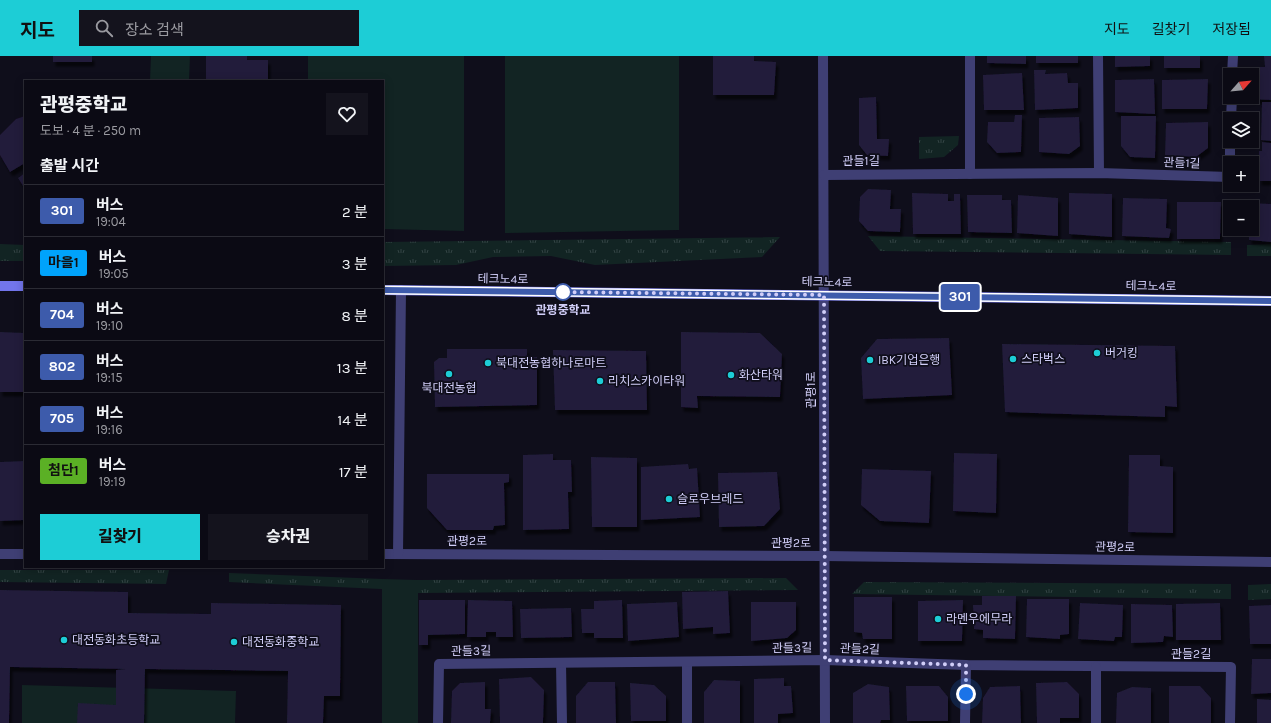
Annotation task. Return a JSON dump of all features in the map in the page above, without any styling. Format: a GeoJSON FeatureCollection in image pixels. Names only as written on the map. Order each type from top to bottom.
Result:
{"type":"FeatureCollection","features":[{"type":"Feature","properties":{"kind":"main road"},"geometry":{"type":"LineString","coordinates":[[0,286],[24,286]]}},
{"type":"Feature","properties":{"kind":"main road","name":"테크노4로"},"geometry":{"type":"LineString","coordinates":[[384,290],[1271,301]]}},
{"type":"Feature","properties":{"kind":"street","name":"관평1로"},"geometry":{"type":"LineString","coordinates":[[823,56],[825,723]]}},
{"type":"Feature","properties":{"kind":"street"},"geometry":{"type":"LineString","coordinates":[[970,56],[970,174]]}},
{"type":"Feature","properties":{"kind":"street"},"geometry":{"type":"LineString","coordinates":[[1098,56],[1099,173]]}},
{"type":"Feature","properties":{"kind":"street"},"geometry":{"type":"LineString","coordinates":[[1232,68],[1233,56]]}},
{"type":"Feature","properties":{"kind":"street","name":"관들1길"},"geometry":{"type":"LineString","coordinates":[[824,175],[1099,173],[1230,177],[1230,148]]}},
{"type":"Feature","properties":{"kind":"street"},"geometry":{"type":"LineString","coordinates":[[398,554],[401,290]]}},
{"type":"Feature","properties":{"kind":"street"},"geometry":{"type":"LineString","coordinates":[[0,554],[24,554]]}},
{"type":"Feature","properties":{"kind":"street","name":"관평2로"},"geometry":{"type":"LineString","coordinates":[[384,554],[824,556],[1271,562]]}},
{"type":"Feature","properties":{"kind":"street","name":"관들3길"},"geometry":{"type":"LineString","coordinates":[[438,723],[439,664],[825,660]]}},
{"type":"Feature","properties":{"kind":"street","name":"관들2길"},"geometry":{"type":"LineString","coordinates":[[825,660],[966,665],[1231,667],[1230,723]]}},
{"type":"Feature","properties":{"kind":"street"},"geometry":{"type":"LineString","coordinates":[[687,662],[687,723]]}},
{"type":"Feature","properties":{"kind":"street"},"geometry":{"type":"LineString","coordinates":[[561,663],[562,723]]}},
{"type":"Feature","properties":{"kind":"street"},"geometry":{"type":"LineString","coordinates":[[965,723],[966,665]]}},
{"type":"Feature","properties":{"kind":"street"},"geometry":{"type":"LineString","coordinates":[[1096,667],[1096,723]]}},
{"type":"Feature","properties":{"kind":"green space"},"geometry":{"type":"Polygon","coordinates":[[[151,56],[190,56],[189,80],[150,80],[151,56]]]}},
{"type":"Feature","properties":{"kind":"green space"},"geometry":{"type":"Polygon","coordinates":[[[308,56],[464,56],[464,231],[384,229],[384,80],[308,80],[308,56]]]}},
{"type":"Feature","properties":{"kind":"green space"},"geometry":{"type":"Polygon","coordinates":[[[505,56],[679,56],[679,230],[505,233],[505,56]]]}},
{"type":"Feature","properties":{"kind":"green space"},"geometry":{"type":"Polygon","coordinates":[[[959,136],[958,145],[944,157],[919,159],[919,137],[959,136]]]}},
{"type":"Feature","properties":{"kind":"green space"},"geometry":{"type":"Polygon","coordinates":[[[868,236],[1231,242],[1231,255],[880,251],[868,236]]]}},
{"type":"Feature","properties":{"kind":"green space"},"geometry":{"type":"Polygon","coordinates":[[[780,237],[762,257],[595,265],[551,256],[493,257],[456,265],[384,266],[384,242],[780,237]]]}},
{"type":"Feature","properties":{"kind":"green space"},"geometry":{"type":"Polygon","coordinates":[[[0,244],[24,245],[24,261],[0,261],[0,244]]]}},
{"type":"Feature","properties":{"kind":"green space"},"geometry":{"type":"Polygon","coordinates":[[[1271,244],[1271,256],[1247,256],[1247,245],[1271,244]]]}},
{"type":"Feature","properties":{"kind":"green space"},"geometry":{"type":"Polygon","coordinates":[[[0,570],[169,570],[166,584],[0,582],[0,570]]]}},
{"type":"Feature","properties":{"kind":"green space"},"geometry":{"type":"Polygon","coordinates":[[[229,573],[382,579],[382,589],[229,582],[229,573]]]}},
{"type":"Feature","properties":{"kind":"green space"},"geometry":{"type":"Polygon","coordinates":[[[786,578],[798,590],[418,593],[418,580],[786,578]]]}},
{"type":"Feature","properties":{"kind":"green space"},"geometry":{"type":"Polygon","coordinates":[[[382,579],[418,580],[418,723],[382,723],[382,579]]]}},
{"type":"Feature","properties":{"kind":"green space"},"geometry":{"type":"Polygon","coordinates":[[[864,582],[1231,584],[1231,599],[852,594],[864,582]]]}},
{"type":"Feature","properties":{"kind":"green space"},"geometry":{"type":"Polygon","coordinates":[[[1271,584],[1271,599],[1248,600],[1248,585],[1271,584]]]}},
{"type":"Feature","properties":{"kind":"green space"},"geometry":{"type":"Polygon","coordinates":[[[22,685],[236,691],[235,723],[22,723],[22,685]]]}},
{"type":"Feature","properties":{"kind":"building"},"geometry":{"type":"Polygon","coordinates":[[[53,56],[92,56],[92,62],[53,62],[53,56]]]}},
{"type":"Feature","properties":{"kind":"building"},"geometry":{"type":"Polygon","coordinates":[[[206,56],[247,56],[247,60],[268,60],[268,80],[206,80],[206,56]]]}},
{"type":"Feature","properties":{"kind":"building"},"geometry":{"type":"Polygon","coordinates":[[[713,56],[754,56],[754,61],[776,62],[774,95],[713,95],[713,56]]]}},
{"type":"Feature","properties":{"kind":"building"},"geometry":{"type":"Polygon","coordinates":[[[987,56],[1026,56],[1026,64],[987,63],[987,56]]]}},
{"type":"Feature","properties":{"kind":"building"},"geometry":{"type":"Polygon","coordinates":[[[1036,56],[1078,56],[1078,63],[1036,63],[1036,56]]]}},
{"type":"Feature","properties":{"kind":"building"},"geometry":{"type":"Polygon","coordinates":[[[1115,56],[1150,56],[1150,66],[1115,67],[1115,56]]]}},
{"type":"Feature","properties":{"kind":"building"},"geometry":{"type":"Polygon","coordinates":[[[1164,56],[1200,56],[1200,68],[1164,68],[1164,56]]]}},
{"type":"Feature","properties":{"kind":"building"},"geometry":{"type":"Polygon","coordinates":[[[1264,56],[1271,56],[1271,100],[1259,99],[1259,68],[1250,68],[1265,67],[1264,56]]]}},
{"type":"Feature","properties":{"kind":"building"},"geometry":{"type":"Polygon","coordinates":[[[1034,70],[1046,70],[1045,74],[1067,73],[1068,83],[1078,83],[1078,108],[1035,110],[1034,70]]]}},
{"type":"Feature","properties":{"kind":"building"},"geometry":{"type":"Polygon","coordinates":[[[1022,73],[1024,110],[984,110],[983,75],[1022,73]]]}},
{"type":"Feature","properties":{"kind":"building"},"geometry":{"type":"Polygon","coordinates":[[[1154,79],[1155,114],[1115,112],[1115,80],[1154,79]]]}},
{"type":"Feature","properties":{"kind":"building"},"geometry":{"type":"Polygon","coordinates":[[[1208,79],[1207,109],[1162,109],[1162,80],[1208,79]]]}},
{"type":"Feature","properties":{"kind":"building"},"geometry":{"type":"Polygon","coordinates":[[[876,97],[877,139],[889,139],[888,156],[867,155],[859,145],[859,98],[876,97]]]}},
{"type":"Feature","properties":{"kind":"building"},"geometry":{"type":"Polygon","coordinates":[[[1262,102],[1271,102],[1271,141],[1261,140],[1262,102]]]}},
{"type":"Feature","properties":{"kind":"building"},"geometry":{"type":"Polygon","coordinates":[[[1015,115],[1022,115],[1021,152],[997,153],[987,142],[988,122],[1014,122],[1015,115]]]}},
{"type":"Feature","properties":{"kind":"building"},"geometry":{"type":"Polygon","coordinates":[[[24,116],[24,164],[10,172],[0,155],[0,135],[16,119],[24,116]]]}},
{"type":"Feature","properties":{"kind":"building"},"geometry":{"type":"Polygon","coordinates":[[[1121,116],[1156,116],[1155,158],[1130,157],[1121,146],[1121,116]]]}},
{"type":"Feature","properties":{"kind":"building"},"geometry":{"type":"Polygon","coordinates":[[[1079,117],[1080,146],[1069,154],[1039,152],[1039,118],[1079,117]]]}},
{"type":"Feature","properties":{"kind":"building"},"geometry":{"type":"Polygon","coordinates":[[[1208,122],[1208,148],[1196,157],[1165,155],[1166,123],[1208,122]]]}},
{"type":"Feature","properties":{"kind":"building"},"geometry":{"type":"Polygon","coordinates":[[[1262,142],[1271,143],[1271,181],[1259,181],[1259,151],[1262,151],[1262,142]]]}},
{"type":"Feature","properties":{"kind":"building"},"geometry":{"type":"Polygon","coordinates":[[[24,174],[24,187],[18,178],[24,174]]]}},
{"type":"Feature","properties":{"kind":"building"},"geometry":{"type":"Polygon","coordinates":[[[868,189],[891,190],[890,209],[901,209],[900,232],[868,231],[859,221],[860,197],[868,189]]]}},
{"type":"Feature","properties":{"kind":"building"},"geometry":{"type":"Polygon","coordinates":[[[912,193],[948,194],[948,201],[954,201],[954,194],[960,194],[961,234],[913,234],[912,193]]]}},
{"type":"Feature","properties":{"kind":"building"},"geometry":{"type":"Polygon","coordinates":[[[1069,193],[1112,194],[1112,237],[1069,234],[1069,193]]]}},
{"type":"Feature","properties":{"kind":"building"},"geometry":{"type":"Polygon","coordinates":[[[967,195],[1002,195],[1002,200],[1011,200],[1012,233],[968,232],[967,195]]]}},
{"type":"Feature","properties":{"kind":"building"},"geometry":{"type":"Polygon","coordinates":[[[1018,195],[1058,198],[1058,236],[1017,233],[1018,195]]]}},
{"type":"Feature","properties":{"kind":"building"},"geometry":{"type":"Polygon","coordinates":[[[1123,198],[1167,199],[1166,228],[1171,229],[1169,238],[1122,236],[1123,198]]]}},
{"type":"Feature","properties":{"kind":"building"},"geometry":{"type":"Polygon","coordinates":[[[1177,202],[1221,202],[1220,239],[1177,239],[1177,202]]]}},
{"type":"Feature","properties":{"kind":"building"},"geometry":{"type":"Polygon","coordinates":[[[1259,203],[1271,204],[1271,242],[1249,240],[1249,236],[1259,236],[1259,203]]]}},
{"type":"Feature","properties":{"kind":"building"},"geometry":{"type":"Polygon","coordinates":[[[0,332],[24,333],[24,392],[0,392],[0,332]]]}},
{"type":"Feature","properties":{"kind":"building","name":"화산타워"},"geometry":{"type":"Polygon","coordinates":[[[681,332],[760,333],[782,354],[780,397],[697,396],[698,408],[681,407],[681,332]]]}},
{"type":"Feature","properties":{"kind":"building"},"geometry":{"type":"Polygon","coordinates":[[[949,338],[952,395],[863,399],[861,358],[877,339],[949,338]]]}},
{"type":"Feature","properties":{"kind":"building"},"geometry":{"type":"Polygon","coordinates":[[[1002,344],[1175,346],[1177,407],[1165,406],[1165,417],[1005,412],[1002,344]]]}},
{"type":"Feature","properties":{"kind":"building"},"geometry":{"type":"Polygon","coordinates":[[[447,349],[527,349],[527,358],[537,357],[537,405],[435,407],[434,362],[439,358],[447,358],[447,349]]]}},
{"type":"Feature","properties":{"kind":"building","name":"리치스카이타워"},"geometry":{"type":"Polygon","coordinates":[[[553,350],[646,351],[647,410],[555,410],[553,350]]]}},
{"type":"Feature","properties":{"kind":"building"},"geometry":{"type":"Polygon","coordinates":[[[954,453],[997,454],[996,513],[953,511],[954,453]]]}},
{"type":"Feature","properties":{"kind":"building"},"geometry":{"type":"Polygon","coordinates":[[[553,454],[553,460],[571,460],[572,492],[568,492],[569,529],[523,530],[523,455],[553,454]]]}},
{"type":"Feature","properties":{"kind":"building"},"geometry":{"type":"Polygon","coordinates":[[[1129,455],[1160,455],[1160,466],[1173,467],[1173,533],[1128,532],[1129,455]]]}},
{"type":"Feature","properties":{"kind":"building"},"geometry":{"type":"Polygon","coordinates":[[[591,457],[637,458],[637,527],[592,527],[591,457]]]}},
{"type":"Feature","properties":{"kind":"building"},"geometry":{"type":"Polygon","coordinates":[[[24,461],[24,520],[0,521],[0,462],[24,461]]]}},
{"type":"Feature","properties":{"kind":"building"},"geometry":{"type":"Polygon","coordinates":[[[688,464],[689,469],[697,468],[700,517],[641,520],[641,467],[688,464]]]}},
{"type":"Feature","properties":{"kind":"building"},"geometry":{"type":"Polygon","coordinates":[[[862,469],[931,471],[929,523],[880,521],[861,505],[862,469]]]}},
{"type":"Feature","properties":{"kind":"building"},"geometry":{"type":"Polygon","coordinates":[[[777,472],[780,509],[764,526],[719,527],[718,473],[777,472]]]}},
{"type":"Feature","properties":{"kind":"building"},"geometry":{"type":"Polygon","coordinates":[[[427,474],[509,474],[509,482],[504,483],[505,525],[494,526],[493,530],[447,530],[427,508],[427,474]]]}},
{"type":"Feature","properties":{"kind":"building","name":"대전동화중학교"},"geometry":{"type":"Polygon","coordinates":[[[0,590],[128,592],[128,613],[211,614],[211,603],[341,605],[340,696],[324,696],[323,723],[287,723],[288,671],[145,669],[144,723],[77,723],[78,703],[116,705],[116,670],[126,669],[10,667],[9,723],[0,723],[0,590]]]}},
{"type":"Feature","properties":{"kind":"building"},"geometry":{"type":"Polygon","coordinates":[[[728,591],[730,633],[713,634],[713,627],[683,629],[682,592],[728,591]]]}},
{"type":"Feature","properties":{"kind":"building"},"geometry":{"type":"Polygon","coordinates":[[[982,596],[1016,596],[1015,639],[983,638],[983,630],[974,629],[973,605],[982,605],[982,596]]]}},
{"type":"Feature","properties":{"kind":"building"},"geometry":{"type":"Polygon","coordinates":[[[854,597],[892,597],[892,639],[863,639],[862,633],[854,632],[854,597]]]}},
{"type":"Feature","properties":{"kind":"building"},"geometry":{"type":"Polygon","coordinates":[[[1027,599],[1069,599],[1069,634],[1060,635],[1060,639],[1026,637],[1027,599]]]}},
{"type":"Feature","properties":{"kind":"building"},"geometry":{"type":"Polygon","coordinates":[[[419,600],[465,600],[465,634],[428,635],[428,645],[419,645],[419,600]]]}},
{"type":"Feature","properties":{"kind":"building"},"geometry":{"type":"Polygon","coordinates":[[[468,600],[512,601],[513,637],[496,637],[496,632],[486,632],[486,637],[467,637],[468,600]]]}},
{"type":"Feature","properties":{"kind":"building"},"geometry":{"type":"Polygon","coordinates":[[[622,600],[623,638],[594,638],[594,633],[582,633],[581,609],[594,609],[594,601],[622,600]]]}},
{"type":"Feature","properties":{"kind":"building"},"geometry":{"type":"Polygon","coordinates":[[[963,600],[962,641],[918,641],[918,601],[963,600]]]}},
{"type":"Feature","properties":{"kind":"building"},"geometry":{"type":"Polygon","coordinates":[[[677,602],[679,637],[628,641],[627,604],[677,602]]]}},
{"type":"Feature","properties":{"kind":"building"},"geometry":{"type":"Polygon","coordinates":[[[751,602],[796,602],[796,630],[787,638],[751,641],[751,602]]]}},
{"type":"Feature","properties":{"kind":"building"},"geometry":{"type":"Polygon","coordinates":[[[1080,603],[1123,605],[1122,637],[1115,637],[1114,641],[1078,639],[1080,603]]]}},
{"type":"Feature","properties":{"kind":"building"},"geometry":{"type":"Polygon","coordinates":[[[1220,603],[1221,640],[1176,640],[1176,604],[1220,603]]]}},
{"type":"Feature","properties":{"kind":"building"},"geometry":{"type":"Polygon","coordinates":[[[1131,604],[1172,605],[1173,637],[1164,636],[1163,642],[1131,643],[1131,604]]]}},
{"type":"Feature","properties":{"kind":"building"},"geometry":{"type":"Polygon","coordinates":[[[1271,605],[1271,644],[1250,644],[1249,606],[1271,605]]]}},
{"type":"Feature","properties":{"kind":"building"},"geometry":{"type":"Polygon","coordinates":[[[571,608],[572,637],[521,638],[520,609],[571,608]]]}},
{"type":"Feature","properties":{"kind":"building"},"geometry":{"type":"Polygon","coordinates":[[[1252,659],[1271,659],[1271,693],[1251,694],[1252,659]]]}},
{"type":"Feature","properties":{"kind":"building"},"geometry":{"type":"Polygon","coordinates":[[[531,677],[544,690],[543,723],[500,723],[499,679],[531,677]]]}},
{"type":"Feature","properties":{"kind":"building"},"geometry":{"type":"Polygon","coordinates":[[[784,678],[784,686],[791,686],[793,713],[778,714],[778,723],[754,723],[754,679],[784,678]]]}},
{"type":"Feature","properties":{"kind":"building"},"geometry":{"type":"Polygon","coordinates":[[[714,680],[740,681],[740,723],[704,723],[704,692],[714,680]]]}},
{"type":"Feature","properties":{"kind":"building"},"geometry":{"type":"Polygon","coordinates":[[[485,682],[485,709],[491,709],[490,723],[451,723],[452,691],[460,683],[485,682]]]}},
{"type":"Feature","properties":{"kind":"building"},"geometry":{"type":"Polygon","coordinates":[[[588,682],[615,682],[616,723],[576,723],[576,696],[588,682]]]}},
{"type":"Feature","properties":{"kind":"building"},"geometry":{"type":"Polygon","coordinates":[[[1067,682],[1079,694],[1079,718],[1060,718],[1060,723],[1037,723],[1036,683],[1067,682]]]}},
{"type":"Feature","properties":{"kind":"building"},"geometry":{"type":"Polygon","coordinates":[[[630,683],[654,685],[666,696],[666,721],[631,721],[630,683]]]}},
{"type":"Feature","properties":{"kind":"building"},"geometry":{"type":"Polygon","coordinates":[[[868,684],[889,687],[890,720],[881,720],[880,723],[853,723],[853,693],[868,684]]]}},
{"type":"Feature","properties":{"kind":"building"},"geometry":{"type":"Polygon","coordinates":[[[906,686],[939,686],[948,697],[948,721],[907,721],[906,686]]]}},
{"type":"Feature","properties":{"kind":"building"},"geometry":{"type":"Polygon","coordinates":[[[1020,686],[1021,723],[982,723],[983,698],[990,687],[1020,686]]]}},
{"type":"Feature","properties":{"kind":"building"},"geometry":{"type":"Polygon","coordinates":[[[1169,686],[1200,686],[1211,698],[1211,723],[1169,723],[1169,686]]]}},
{"type":"Feature","properties":{"kind":"building"},"geometry":{"type":"Polygon","coordinates":[[[1132,687],[1151,688],[1151,723],[1116,723],[1117,693],[1132,687]]]}},
{"type":"Feature","properties":{"kind":"building"},"geometry":{"type":"Polygon","coordinates":[[[1257,699],[1271,700],[1271,723],[1257,723],[1257,699]]]}},
{"type":"Feature","properties":{"kind":"bus line","name":"301"},"geometry":{"type":"LineString","coordinates":[[384,290],[1271,301]]}},
{"type":"Feature","properties":{"kind":"place","name":"관평중학교"},"geometry":{"type":"Point","coordinates":[563,292]}},
{"type":"Feature","properties":{"kind":"place","name":"버거킹"},"geometry":{"type":"Point","coordinates":[1097,353]}},
{"type":"Feature","properties":{"kind":"place","name":"스타벅스"},"geometry":{"type":"Point","coordinates":[1013,359]}},
{"type":"Feature","properties":{"kind":"place","name":"IBK기업은행"},"geometry":{"type":"Point","coordinates":[870,360]}},
{"type":"Feature","properties":{"kind":"place","name":"북대전농협하나로마트"},"geometry":{"type":"Point","coordinates":[488,363]}},
{"type":"Feature","properties":{"kind":"place","name":"북대전농협"},"geometry":{"type":"Point","coordinates":[449,374]}},
{"type":"Feature","properties":{"kind":"place","name":"화산타워"},"geometry":{"type":"Point","coordinates":[731,375]}},
{"type":"Feature","properties":{"kind":"place","name":"리치스카이타워"},"geometry":{"type":"Point","coordinates":[600,381]}},
{"type":"Feature","properties":{"kind":"place","name":"슬로우브레드"},"geometry":{"type":"Point","coordinates":[669,499]}},
{"type":"Feature","properties":{"kind":"place","name":"라멘우에무라"},"geometry":{"type":"Point","coordinates":[938,619]}},
{"type":"Feature","properties":{"kind":"place","name":"대전동화초등학교"},"geometry":{"type":"Point","coordinates":[64,640]}},
{"type":"Feature","properties":{"kind":"place","name":"대전동화중학교"},"geometry":{"type":"Point","coordinates":[234,642]}},
{"type":"Feature","properties":{"kind":"route"},"geometry":{"type":"LineString","coordinates":[[563,292],[558,292],[824,295],[825,660],[966,665],[966,694]]}}]}
